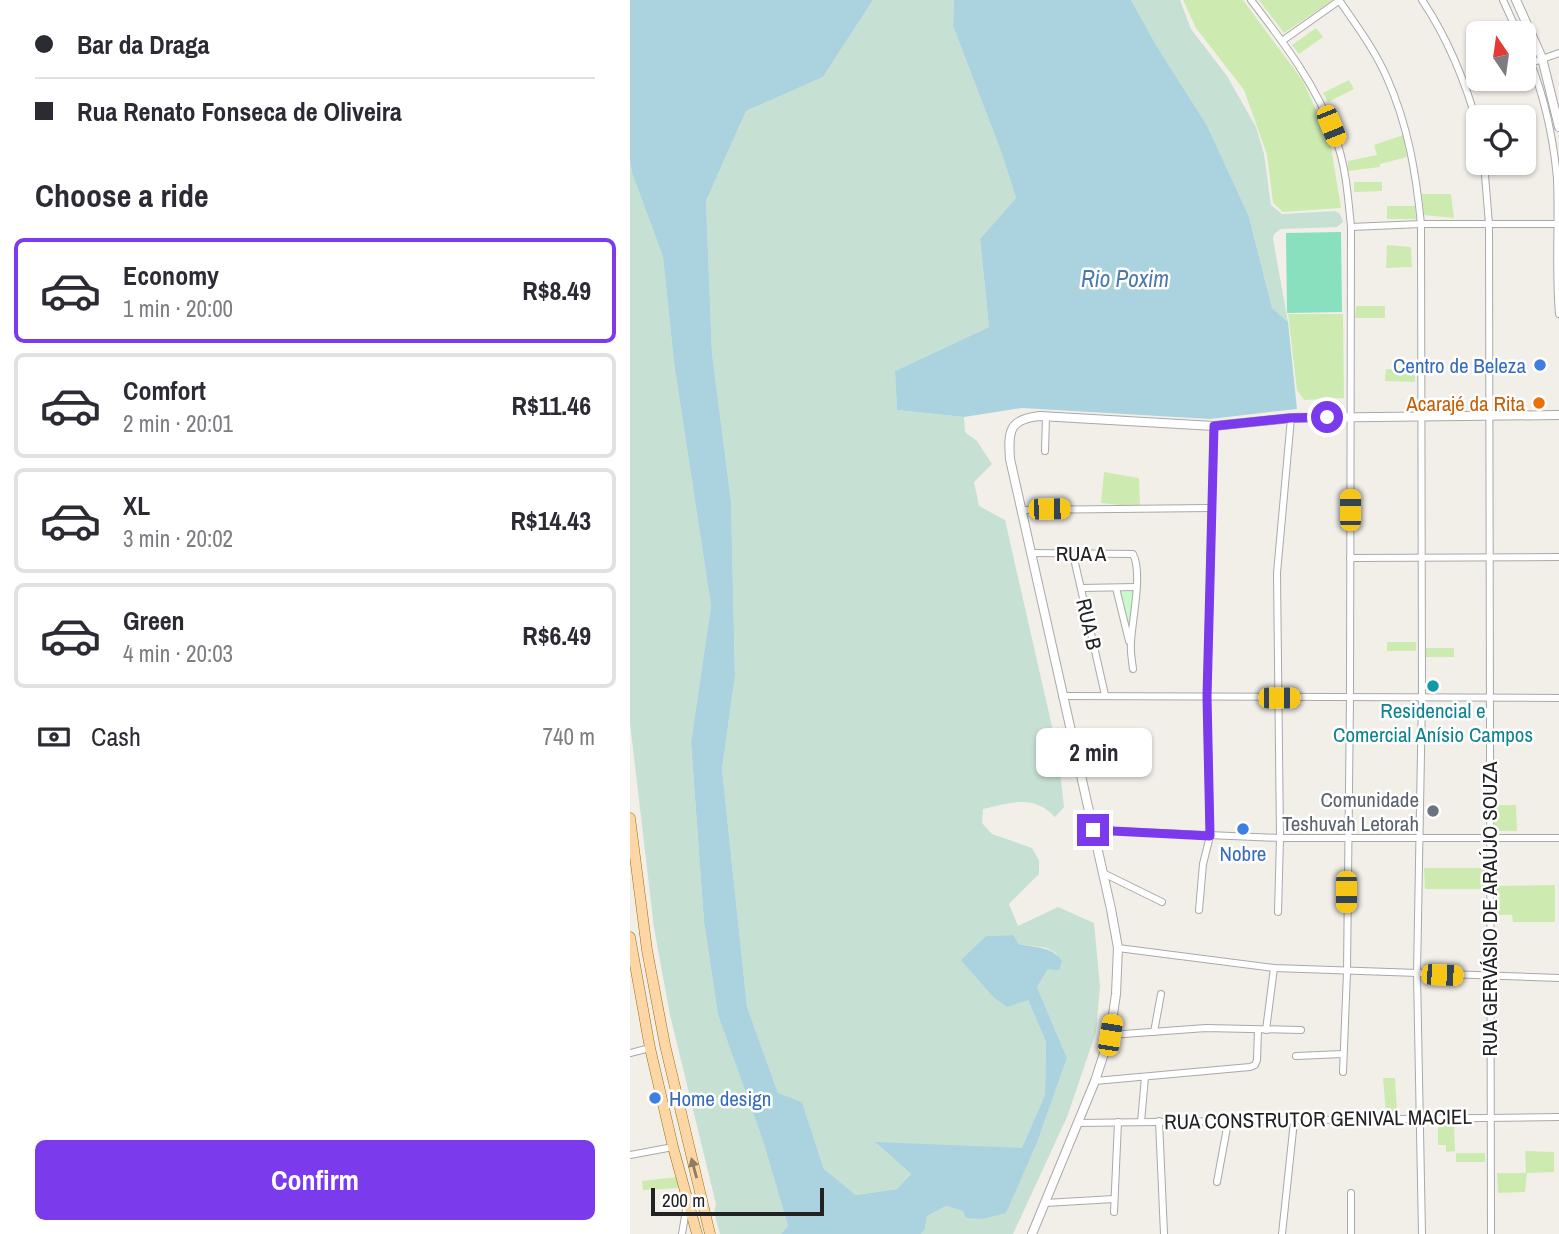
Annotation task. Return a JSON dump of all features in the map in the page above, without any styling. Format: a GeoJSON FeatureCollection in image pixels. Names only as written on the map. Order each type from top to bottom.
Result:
{"type":"FeatureCollection","features":[{"type":"Feature","properties":{"kind":"main road"},"geometry":{"type":"LineString","coordinates":[[630,818],[643,921],[665,1045],[710,1234]]}},
{"type":"Feature","properties":{"kind":"main road"},"geometry":{"type":"LineString","coordinates":[[643,921],[632,937],[650,1048],[697,1234]]}},
{"type":"Feature","properties":{"kind":"main road"},"geometry":{"type":"LineString","coordinates":[[632,937],[641,951],[657,1025],[665,1045]]}},
{"type":"Feature","properties":{"kind":"main road"},"geometry":{"type":"LineString","coordinates":[[691,1210],[697,1212],[704,1209]]}},
{"type":"Feature","properties":{"kind":"street"},"geometry":{"type":"LineString","coordinates":[[1251,0],[1312,85],[1336,139],[1346,179],[1351,227],[1350,698],[1346,838],[1347,972],[1343,1072]]}},
{"type":"Feature","properties":{"kind":"street"},"geometry":{"type":"LineString","coordinates":[[1282,41],[1339,0],[1387,75],[1415,164],[1421,224],[1422,697],[1417,974],[1422,1234]]}},
{"type":"Feature","properties":{"kind":"street"},"geometry":{"type":"LineString","coordinates":[[1422,0],[1451,49],[1472,105]]}},
{"type":"Feature","properties":{"kind":"street"},"geometry":{"type":"LineString","coordinates":[[1503,0],[1513,21]]}},
{"type":"Feature","properties":{"kind":"street"},"geometry":{"type":"LineString","coordinates":[[1516,0],[1542,58],[1559,127]]}},
{"type":"Feature","properties":{"kind":"street"},"geometry":{"type":"LineString","coordinates":[[1536,61],[1559,52]]}},
{"type":"Feature","properties":{"kind":"street"},"geometry":{"type":"LineString","coordinates":[[1536,84],[1557,177],[1559,314]]}},
{"type":"Feature","properties":{"kind":"street","name":"RUA GERVÁSIO DE ARAÚJO SOUZA"},"geometry":{"type":"LineString","coordinates":[[1485,175],[1489,223],[1491,1234]]}},
{"type":"Feature","properties":{"kind":"street"},"geometry":{"type":"LineString","coordinates":[[1351,227],[1559,223]]}},
{"type":"Feature","properties":{"kind":"street"},"geometry":{"type":"LineString","coordinates":[[1032,1234],[1095,1081],[1110,1035],[1116,994],[1118,948],[1010,459],[1011,429],[1026,417],[1046,416],[1214,426],[1290,418],[1350,416],[1559,415]]}},
{"type":"Feature","properties":{"kind":"street"},"geometry":{"type":"LineString","coordinates":[[1045,451],[1046,416]]}},
{"type":"Feature","properties":{"kind":"street"},"geometry":{"type":"LineString","coordinates":[[1278,912],[1280,838],[1277,573],[1290,418]]}},
{"type":"Feature","properties":{"kind":"street"},"geometry":{"type":"LineString","coordinates":[[1199,909],[1203,864],[1210,836],[1207,697],[1214,426]]}},
{"type":"Feature","properties":{"kind":"street"},"geometry":{"type":"LineString","coordinates":[[1022,510],[1211,508]]}},
{"type":"Feature","properties":{"kind":"street","name":"RUA A"},"geometry":{"type":"LineString","coordinates":[[1032,553],[1129,554],[1135,557],[1136,587]]}},
{"type":"Feature","properties":{"kind":"street","name":"RUA B"},"geometry":{"type":"LineString","coordinates":[[1073,554],[1105,695]]}},
{"type":"Feature","properties":{"kind":"street"},"geometry":{"type":"LineString","coordinates":[[1350,558],[1559,557]]}},
{"type":"Feature","properties":{"kind":"street"},"geometry":{"type":"LineString","coordinates":[[1081,589],[1136,587],[1130,645]]}},
{"type":"Feature","properties":{"kind":"street"},"geometry":{"type":"LineString","coordinates":[[1116,588],[1133,669]]}},
{"type":"Feature","properties":{"kind":"street"},"geometry":{"type":"LineString","coordinates":[[1062,696],[1559,698]]}},
{"type":"Feature","properties":{"kind":"street"},"geometry":{"type":"LineString","coordinates":[[1093,830],[1280,838],[1559,838]]}},
{"type":"Feature","properties":{"kind":"street"},"geometry":{"type":"LineString","coordinates":[[1103,873],[1162,902]]}},
{"type":"Feature","properties":{"kind":"street"},"geometry":{"type":"LineString","coordinates":[[1118,948],[1274,968],[1559,978]]}},
{"type":"Feature","properties":{"kind":"street"},"geometry":{"type":"LineString","coordinates":[[1095,1081],[1244,1069],[1255,1065],[1274,968]]}},
{"type":"Feature","properties":{"kind":"street"},"geometry":{"type":"LineString","coordinates":[[1154,1032],[1161,994]]}},
{"type":"Feature","properties":{"kind":"street"},"geometry":{"type":"LineString","coordinates":[[1110,1035],[1206,1028],[1301,1030]]}},
{"type":"Feature","properties":{"kind":"street"},"geometry":{"type":"LineString","coordinates":[[630,1053],[650,1048]]}},
{"type":"Feature","properties":{"kind":"street"},"geometry":{"type":"LineString","coordinates":[[1296,1056],[1343,1054]]}},
{"type":"Feature","properties":{"kind":"street"},"geometry":{"type":"LineString","coordinates":[[1141,1122],[1145,1077]]}},
{"type":"Feature","properties":{"kind":"street"},"geometry":{"type":"LineString","coordinates":[[1559,1111],[1559,1124]]}},
{"type":"Feature","properties":{"kind":"street","name":"RUA CONSTRUTOR GENIVAL MACIEL"},"geometry":{"type":"LineString","coordinates":[[1078,1124],[1559,1117]]}},
{"type":"Feature","properties":{"kind":"street"},"geometry":{"type":"LineString","coordinates":[[1159,1121],[1164,1234]]}},
{"type":"Feature","properties":{"kind":"street"},"geometry":{"type":"LineString","coordinates":[[1282,1234],[1294,1121]]}},
{"type":"Feature","properties":{"kind":"street"},"geometry":{"type":"LineString","coordinates":[[1114,1212],[1118,1122]]}},
{"type":"Feature","properties":{"kind":"street"},"geometry":{"type":"LineString","coordinates":[[1217,1182],[1228,1122]]}},
{"type":"Feature","properties":{"kind":"street"},"geometry":{"type":"LineString","coordinates":[[630,1155],[673,1147]]}},
{"type":"Feature","properties":{"kind":"street"},"geometry":{"type":"LineString","coordinates":[[1351,1193],[1351,1234]]}},
{"type":"Feature","properties":{"kind":"street"},"geometry":{"type":"LineString","coordinates":[[682,1234],[688,1199]]}},
{"type":"Feature","properties":{"kind":"street"},"geometry":{"type":"LineString","coordinates":[[1045,1203],[1114,1199]]}},
{"type":"Feature","properties":{"kind":"green space"},"geometry":{"type":"Polygon","coordinates":[[[873,0],[954,0],[953,26],[1016,198],[980,239],[989,327],[895,371],[897,410],[964,417],[965,432],[977,441],[992,464],[974,482],[979,506],[1005,520],[1058,753],[1064,807],[1055,817],[1038,805],[1021,802],[983,809],[982,823],[992,834],[1032,848],[1039,860],[1039,874],[1009,904],[1018,926],[1058,907],[1094,923],[1100,986],[1096,1032],[1067,1117],[1013,1234],[921,1234],[925,1229],[927,1216],[946,1206],[963,1211],[1006,1212],[1037,1143],[1067,1058],[1037,987],[1057,954],[1047,948],[1019,944],[1013,935],[986,936],[962,960],[993,997],[1028,1000],[1046,1042],[1045,1095],[1022,1149],[876,1143],[911,1174],[897,1189],[856,1195],[824,1169],[802,1102],[778,1093],[747,1007],[722,769],[735,676],[731,501],[712,353],[706,201],[746,111],[823,77],[873,0]]]}},
{"type":"Feature","properties":{"kind":"green space"},"geometry":{"type":"Polygon","coordinates":[[[1131,0],[1180,0],[1191,29],[1227,76],[1256,127],[1264,154],[1271,205],[1282,214],[1335,211],[1340,214],[1343,222],[1337,227],[1281,229],[1274,234],[1288,322],[1272,308],[1249,217],[1131,0]]]}},
{"type":"Feature","properties":{"kind":"green space"},"geometry":{"type":"Polygon","coordinates":[[[1183,0],[1243,0],[1303,81],[1330,141],[1341,208],[1283,212],[1273,203],[1267,155],[1244,90],[1196,28],[1183,0]]]}},
{"type":"Feature","properties":{"kind":"green space"},"geometry":{"type":"Polygon","coordinates":[[[1259,0],[1333,0],[1284,33],[1259,0]]]}},
{"type":"Feature","properties":{"kind":"green space"},"geometry":{"type":"Polygon","coordinates":[[[1316,28],[1323,37],[1299,54],[1292,45],[1316,28]]]}},
{"type":"Feature","properties":{"kind":"green space"},"geometry":{"type":"Polygon","coordinates":[[[1349,80],[1354,89],[1328,102],[1323,93],[1349,80]]]}},
{"type":"Feature","properties":{"kind":"green space"},"geometry":{"type":"Polygon","coordinates":[[[1403,135],[1407,157],[1380,164],[1380,167],[1348,171],[1348,161],[1377,155],[1374,145],[1403,135]]]}},
{"type":"Feature","properties":{"kind":"green space"},"geometry":{"type":"Polygon","coordinates":[[[630,161],[663,257],[674,363],[711,606],[691,742],[704,922],[718,1015],[763,1141],[788,1226],[781,1234],[720,1234],[714,1212],[716,1204],[670,1015],[654,928],[630,723],[630,161]]]}},
{"type":"Feature","properties":{"kind":"green space"},"geometry":{"type":"Polygon","coordinates":[[[1354,182],[1382,182],[1382,191],[1354,192],[1354,182]]]}},
{"type":"Feature","properties":{"kind":"green space"},"geometry":{"type":"Polygon","coordinates":[[[1422,194],[1451,194],[1454,218],[1424,215],[1422,194]]]}},
{"type":"Feature","properties":{"kind":"green space"},"geometry":{"type":"Polygon","coordinates":[[[1387,206],[1415,206],[1416,219],[1387,219],[1387,206]]]}},
{"type":"Feature","properties":{"kind":"green space"},"geometry":{"type":"Polygon","coordinates":[[[1341,232],[1342,312],[1287,313],[1286,233],[1341,232]]]}},
{"type":"Feature","properties":{"kind":"green space"},"geometry":{"type":"Polygon","coordinates":[[[1387,245],[1411,247],[1412,267],[1386,268],[1387,245]]]}},
{"type":"Feature","properties":{"kind":"green space"},"geometry":{"type":"Polygon","coordinates":[[[1356,306],[1385,306],[1385,318],[1355,318],[1356,306]]]}},
{"type":"Feature","properties":{"kind":"green space"},"geometry":{"type":"Polygon","coordinates":[[[1288,314],[1343,314],[1344,398],[1304,400],[1297,390],[1288,314]]]}},
{"type":"Feature","properties":{"kind":"green space"},"geometry":{"type":"Polygon","coordinates":[[[1386,369],[1415,370],[1415,382],[1385,381],[1386,369]]]}},
{"type":"Feature","properties":{"kind":"green space"},"geometry":{"type":"Polygon","coordinates":[[[1104,472],[1139,478],[1140,507],[1101,503],[1104,472]]]}},
{"type":"Feature","properties":{"kind":"green space"},"geometry":{"type":"Polygon","coordinates":[[[1133,591],[1129,630],[1120,592],[1133,591]]]}},
{"type":"Feature","properties":{"kind":"green space"},"geometry":{"type":"Polygon","coordinates":[[[1387,642],[1416,642],[1416,651],[1387,651],[1387,642]]]}},
{"type":"Feature","properties":{"kind":"green space"},"geometry":{"type":"Polygon","coordinates":[[[1426,648],[1454,648],[1454,657],[1425,657],[1426,648]]]}},
{"type":"Feature","properties":{"kind":"green space"},"geometry":{"type":"Polygon","coordinates":[[[1494,805],[1516,805],[1517,831],[1494,831],[1494,805]]]}},
{"type":"Feature","properties":{"kind":"green space"},"geometry":{"type":"Polygon","coordinates":[[[1424,868],[1485,868],[1484,889],[1425,889],[1424,868]]]}},
{"type":"Feature","properties":{"kind":"green space"},"geometry":{"type":"Polygon","coordinates":[[[1555,885],[1555,922],[1513,922],[1512,915],[1495,915],[1495,886],[1555,885]]]}},
{"type":"Feature","properties":{"kind":"green space"},"geometry":{"type":"Polygon","coordinates":[[[1383,1078],[1395,1078],[1397,1112],[1386,1113],[1383,1078]]]}},
{"type":"Feature","properties":{"kind":"green space"},"geometry":{"type":"Polygon","coordinates":[[[1454,1123],[1455,1151],[1446,1152],[1446,1145],[1438,1145],[1438,1124],[1454,1123]]]}},
{"type":"Feature","properties":{"kind":"green space"},"geometry":{"type":"Polygon","coordinates":[[[1525,1151],[1554,1152],[1554,1172],[1527,1173],[1525,1192],[1498,1193],[1497,1173],[1526,1173],[1525,1151]]]}},
{"type":"Feature","properties":{"kind":"green space"},"geometry":{"type":"Polygon","coordinates":[[[1456,1153],[1485,1153],[1485,1162],[1456,1162],[1456,1153]]]}},
{"type":"Feature","properties":{"kind":"green space"},"geometry":{"type":"Polygon","coordinates":[[[676,1177],[679,1188],[643,1190],[642,1181],[676,1177]]]}},
{"type":"Feature","properties":{"kind":"water"},"geometry":{"type":"Polygon","coordinates":[[[630,0],[873,0],[823,77],[746,111],[706,201],[712,353],[731,501],[735,676],[722,769],[747,1007],[778,1093],[802,1102],[824,1169],[856,1195],[897,1189],[911,1174],[875,1142],[1022,1148],[1045,1095],[1046,1042],[1028,1000],[1007,1007],[993,997],[961,960],[986,936],[1013,935],[1019,944],[1043,948],[1058,956],[1062,961],[1059,970],[1048,969],[1037,987],[1067,1058],[1037,1143],[1006,1213],[982,1219],[966,1218],[963,1211],[946,1206],[927,1216],[925,1229],[921,1234],[781,1234],[788,1226],[763,1141],[718,1015],[704,922],[691,742],[711,606],[674,363],[663,257],[630,161],[630,0]]]}},
{"type":"Feature","properties":{"kind":"water","name":"Rio Poxim"},"geometry":{"type":"Polygon","coordinates":[[[954,0],[1131,0],[1207,126],[1249,217],[1272,308],[1288,322],[1297,409],[1210,419],[1022,408],[964,417],[897,410],[895,371],[989,327],[980,239],[1016,198],[953,26],[954,0]]]}},
{"type":"Feature","properties":{"kind":"place","name":"Centro de Beleza"},"geometry":{"type":"Point","coordinates":[1540,365]}},
{"type":"Feature","properties":{"kind":"place","name":"Acarajé da Rita"},"geometry":{"type":"Point","coordinates":[1539,403]}},
{"type":"Feature","properties":{"kind":"place","name":"Residencial e Comercial Anísio Campos"},"geometry":{"type":"Point","coordinates":[1433,686]}},
{"type":"Feature","properties":{"kind":"place","name":"Comunidade Teshuvah Letorah"},"geometry":{"type":"Point","coordinates":[1433,811]}},
{"type":"Feature","properties":{"kind":"place","name":"Nobre"},"geometry":{"type":"Point","coordinates":[1243,829]}},
{"type":"Feature","properties":{"kind":"place","name":"Home design"},"geometry":{"type":"Point","coordinates":[655,1098]}},
{"type":"Feature","properties":{"kind":"route"},"geometry":{"type":"LineString","coordinates":[[1093,830],[1210,836],[1207,697],[1214,426],[1327,417]]}}]}
